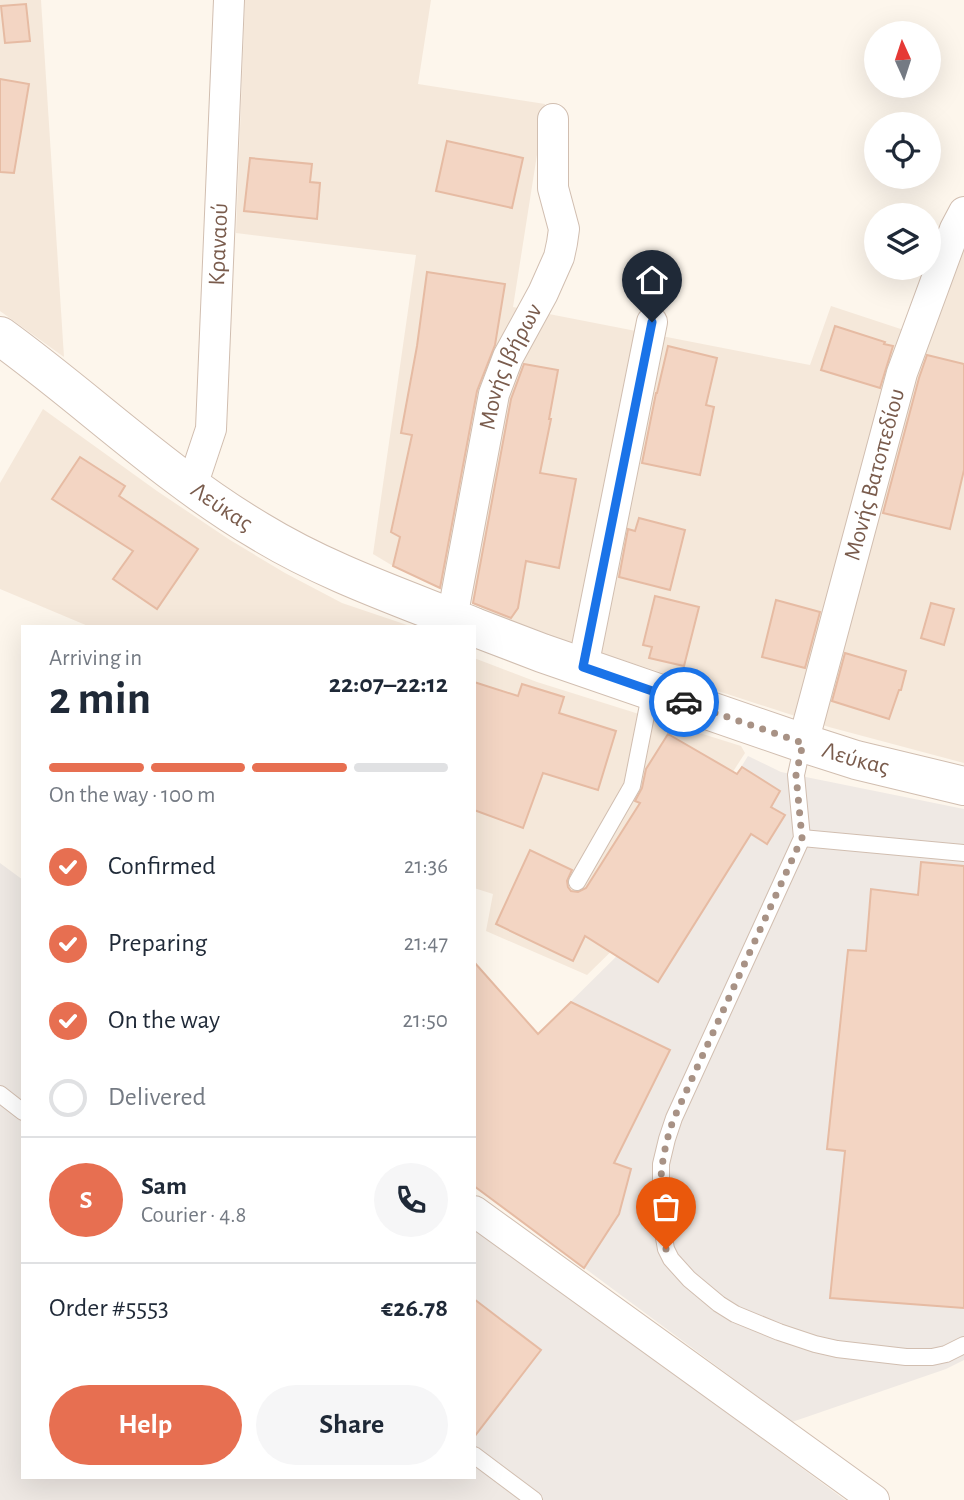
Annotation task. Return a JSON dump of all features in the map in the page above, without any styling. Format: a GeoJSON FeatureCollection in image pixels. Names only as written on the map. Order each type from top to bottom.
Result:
{"type":"FeatureCollection","features":[{"type":"Feature","properties":{"kind":"street","name":"Κραναού"},"geometry":{"type":"LineString","coordinates":[[192,485],[211,429],[229,0]]}},
{"type":"Feature","properties":{"kind":"street","name":"Μονής Ιβήρων"},"geometry":{"type":"LineString","coordinates":[[470,625],[494,394],[508,357],[543,293],[559,257],[562,243],[564,229],[553,188],[553,119]]}},
{"type":"Feature","properties":{"kind":"street","name":"Μονής Βατοπεδίου"},"geometry":{"type":"LineString","coordinates":[[803,743],[902,373],[955,229],[964,212]]}},
{"type":"Feature","properties":{"kind":"street"},"geometry":{"type":"LineString","coordinates":[[583,667],[652,322]]}},
{"type":"Feature","properties":{"kind":"street","name":"Λεύκας"},"geometry":{"type":"LineString","coordinates":[[0,336],[138,445],[258,531],[324,567],[468,625]]}},
{"type":"Feature","properties":{"kind":"street","name":"Λεύκας"},"geometry":{"type":"LineString","coordinates":[[476,628],[803,743],[856,760],[964,786]]}},
{"type":"Feature","properties":{"kind":"street"},"geometry":{"type":"LineString","coordinates":[[476,1213],[874,1500]]}},
{"type":"Feature","properties":{"kind":"lane"},"geometry":{"type":"LineString","coordinates":[[577,882],[632,786],[651,690]]}},
{"type":"Feature","properties":{"kind":"lane"},"geometry":{"type":"LineString","coordinates":[[803,743],[796,775],[802,838],[674,1118],[667,1139],[661,1164],[666,1249],[671,1259],[689,1279],[719,1304],[746,1318],[815,1344],[848,1351],[906,1357],[932,1357],[946,1354],[964,1345]]}},
{"type":"Feature","properties":{"kind":"lane"},"geometry":{"type":"LineString","coordinates":[[802,838],[964,853]]}},
{"type":"Feature","properties":{"kind":"lane"},"geometry":{"type":"LineString","coordinates":[[0,1094],[21,1110]]}},
{"type":"Feature","properties":{"kind":"lane"},"geometry":{"type":"LineString","coordinates":[[476,1456],[534,1500]]}},
{"type":"Feature","properties":{"kind":"shaded area"},"geometry":{"type":"Polygon","coordinates":[[[0,0],[41,0],[64,357],[0,311],[0,0]]]}},
{"type":"Feature","properties":{"kind":"shaded area"},"geometry":{"type":"Polygon","coordinates":[[[245,0],[431,0],[418,84],[545,104],[513,307],[810,365],[831,306],[928,338],[964,242],[964,763],[829,727],[509,621],[373,554],[416,255],[236,233],[245,0]]]}},
{"type":"Feature","properties":{"kind":"shaded area"},"geometry":{"type":"Polygon","coordinates":[[[43,409],[157,491],[285,573],[342,603],[407,625],[86,625],[0,589],[0,483],[43,409]]]}},
{"type":"Feature","properties":{"kind":"shaded area"},"geometry":{"type":"Polygon","coordinates":[[[476,659],[537,682],[741,746],[745,753],[628,935],[587,975],[486,931],[493,894],[476,889],[476,659]]]}},
{"type":"Feature","properties":{"kind":"shaded area"},"geometry":{"type":"Polygon","coordinates":[[[748,756],[781,772],[964,809],[964,1360],[946,1369],[792,1422],[476,1187],[476,1181],[538,1034],[633,940],[748,756]]]}},
{"type":"Feature","properties":{"kind":"shaded area"},"geometry":{"type":"Polygon","coordinates":[[[0,863],[21,879],[21,1479],[476,1479],[476,1226],[845,1500],[0,1500],[0,863]]]}},
{"type":"Feature","properties":{"kind":"building"},"geometry":{"type":"Polygon","coordinates":[[[26,4],[30,41],[5,43],[1,6],[26,4]]]}},
{"type":"Feature","properties":{"kind":"building"},"geometry":{"type":"Polygon","coordinates":[[[0,79],[29,84],[14,173],[0,172],[0,79]]]}},
{"type":"Feature","properties":{"kind":"building"},"geometry":{"type":"Polygon","coordinates":[[[447,141],[523,158],[512,208],[436,191],[447,141]]]}},
{"type":"Feature","properties":{"kind":"building"},"geometry":{"type":"Polygon","coordinates":[[[250,158],[312,164],[310,182],[320,183],[317,219],[244,211],[250,158]]]}},
{"type":"Feature","properties":{"kind":"building"},"geometry":{"type":"Polygon","coordinates":[[[427,272],[505,284],[495,345],[477,391],[440,588],[393,566],[400,537],[391,532],[412,435],[401,433],[427,272]]]}},
{"type":"Feature","properties":{"kind":"building"},"geometry":{"type":"Polygon","coordinates":[[[835,326],[893,346],[880,388],[821,370],[835,326]]]}},
{"type":"Feature","properties":{"kind":"building"},"geometry":{"type":"Polygon","coordinates":[[[668,346],[717,358],[706,405],[714,407],[700,475],[642,463],[668,346]]]}},
{"type":"Feature","properties":{"kind":"building"},"geometry":{"type":"Polygon","coordinates":[[[927,355],[964,364],[964,470],[950,529],[883,513],[927,355]]]}},
{"type":"Feature","properties":{"kind":"building"},"geometry":{"type":"Polygon","coordinates":[[[524,364],[558,370],[540,473],[576,479],[559,568],[526,561],[518,608],[511,618],[473,603],[511,399],[524,364]]]}},
{"type":"Feature","properties":{"kind":"building"},"geometry":{"type":"Polygon","coordinates":[[[80,457],[125,486],[119,496],[198,549],[157,609],[113,579],[133,551],[52,499],[80,457]]]}},
{"type":"Feature","properties":{"kind":"building"},"geometry":{"type":"Polygon","coordinates":[[[639,518],[685,530],[670,590],[619,577],[628,529],[635,531],[639,518]]]}},
{"type":"Feature","properties":{"kind":"building"},"geometry":{"type":"Polygon","coordinates":[[[655,596],[699,607],[684,666],[649,658],[652,647],[643,645],[655,596]]]}},
{"type":"Feature","properties":{"kind":"building"},"geometry":{"type":"Polygon","coordinates":[[[776,600],[820,612],[805,668],[762,657],[776,600]]]}},
{"type":"Feature","properties":{"kind":"building"},"geometry":{"type":"Polygon","coordinates":[[[931,603],[954,609],[944,645],[921,638],[931,603]]]}},
{"type":"Feature","properties":{"kind":"building"},"geometry":{"type":"Polygon","coordinates":[[[845,653],[906,671],[889,719],[832,701],[845,653]]]}},
{"type":"Feature","properties":{"kind":"building"},"geometry":{"type":"Polygon","coordinates":[[[476,683],[518,696],[522,684],[564,697],[559,713],[616,731],[598,790],[543,773],[523,828],[476,811],[476,683]]]}},
{"type":"Feature","properties":{"kind":"building"},"geometry":{"type":"Polygon","coordinates":[[[668,734],[737,774],[742,767],[780,791],[771,807],[785,815],[767,844],[751,834],[658,982],[585,936],[573,961],[496,924],[530,850],[572,870],[567,881],[571,891],[578,892],[586,888],[640,803],[635,801],[642,788],[646,769],[668,734]]]}},
{"type":"Feature","properties":{"kind":"building"},"geometry":{"type":"Polygon","coordinates":[[[921,862],[964,866],[964,1308],[830,1298],[845,1151],[827,1149],[848,950],[866,951],[871,889],[918,895],[921,862]]]}},
{"type":"Feature","properties":{"kind":"building"},"geometry":{"type":"Polygon","coordinates":[[[476,964],[538,1034],[571,1002],[670,1050],[614,1163],[631,1169],[619,1214],[584,1268],[476,1187],[476,964]]]}},
{"type":"Feature","properties":{"kind":"building"},"geometry":{"type":"Polygon","coordinates":[[[476,1301],[541,1350],[476,1434],[476,1301]]]}},
{"type":"Feature","properties":{"kind":"way so far"},"geometry":{"type":"LineString","coordinates":[[666,1249],[661,1164],[667,1139],[674,1118],[802,838],[796,775],[803,743],[684,702]]}},
{"type":"Feature","properties":{"kind":"route"},"geometry":{"type":"LineString","coordinates":[[652,322],[583,667],[684,702]]}}]}
